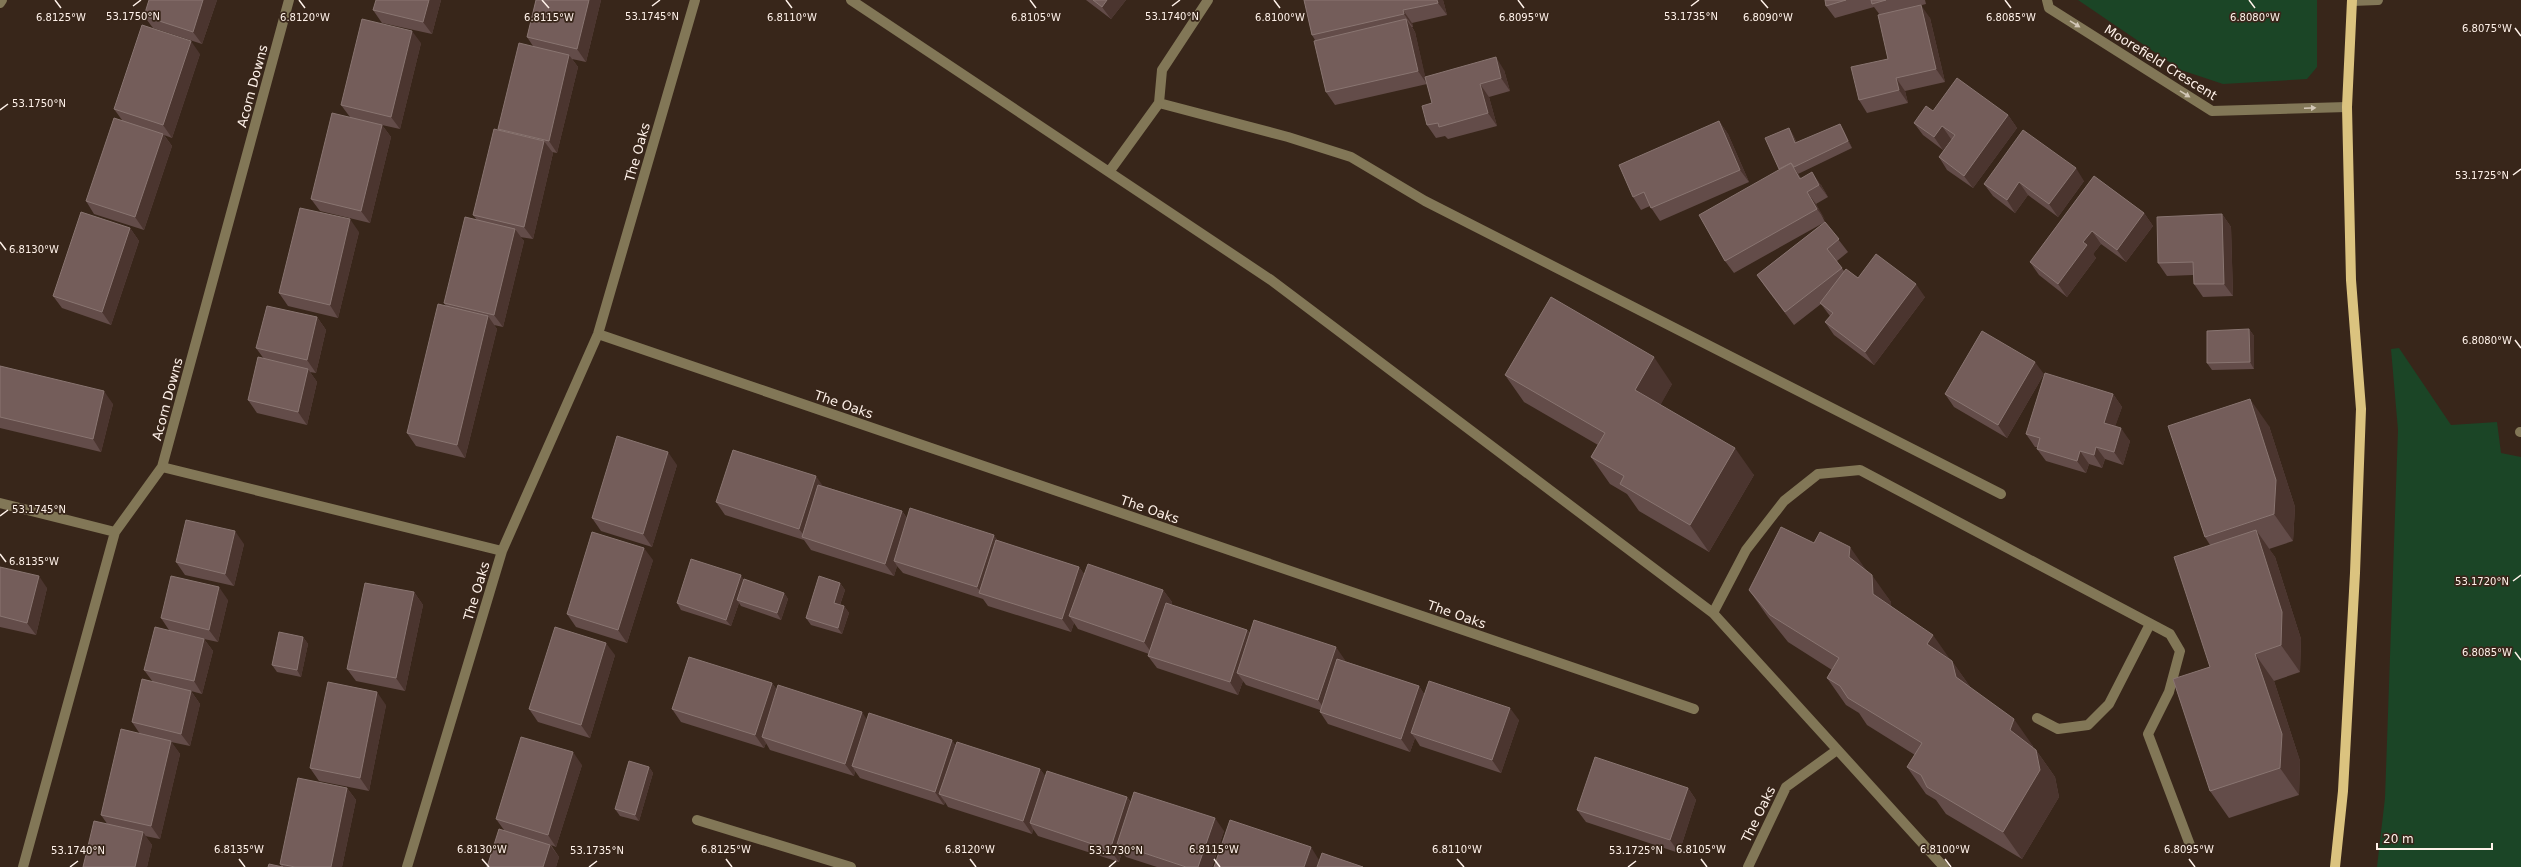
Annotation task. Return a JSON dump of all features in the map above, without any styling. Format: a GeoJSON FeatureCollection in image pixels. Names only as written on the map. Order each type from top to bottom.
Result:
{"type":"FeatureCollection","features":[{"type":"Feature","properties":{"kind":"main road"},"geometry":{"type":"LineString","coordinates":[[2335,867],[2343,783],[2355,573],[2361,409],[2351,280],[2347,107],[2352,1]]}},
{"type":"Feature","properties":{"kind":"street","name":"Acorn Downs"},"geometry":{"type":"LineString","coordinates":[[162,467],[289,0]]}},
{"type":"Feature","properties":{"kind":"street","name":"The Oaks"},"geometry":{"type":"LineString","coordinates":[[407,867],[502,551],[598,334],[695,0]]}},
{"type":"Feature","properties":{"kind":"street"},"geometry":{"type":"LineString","coordinates":[[851,0],[1270,280],[1713,613],[1944,867]]}},
{"type":"Feature","properties":{"kind":"street"},"geometry":{"type":"LineString","coordinates":[[1109,172],[1158,103],[1162,70],[1208,0]]}},
{"type":"Feature","properties":{"kind":"street","name":"Moorefield Crescent"},"geometry":{"type":"LineString","coordinates":[[2047,0],[2049,8],[2212,111],[2347,107]]}},
{"type":"Feature","properties":{"kind":"street"},"geometry":{"type":"LineString","coordinates":[[2352,1],[2378,0]]}},
{"type":"Feature","properties":{"kind":"street"},"geometry":{"type":"LineString","coordinates":[[1158,103],[1288,137],[1351,157],[1425,201],[2001,494]]}},
{"type":"Feature","properties":{"kind":"street","name":"The Oaks"},"geometry":{"type":"LineString","coordinates":[[598,334],[1694,709]]}},
{"type":"Feature","properties":{"kind":"street"},"geometry":{"type":"LineString","coordinates":[[23,867],[115,532],[162,467],[502,551]]}},
{"type":"Feature","properties":{"kind":"street"},"geometry":{"type":"LineString","coordinates":[[1713,613],[1746,550],[1784,502],[1818,474],[1860,470],[2170,634],[2180,651],[2169,692],[2148,734],[2190,845]]}},
{"type":"Feature","properties":{"kind":"street"},"geometry":{"type":"LineString","coordinates":[[0,503],[115,532]]}},
{"type":"Feature","properties":{"kind":"street"},"geometry":{"type":"LineString","coordinates":[[2037,718],[2058,729],[2088,725],[2109,704],[2150,624]]}},
{"type":"Feature","properties":{"kind":"street","name":"The Oaks"},"geometry":{"type":"LineString","coordinates":[[1748,867],[1786,787],[1837,750]]}},
{"type":"Feature","properties":{"kind":"street"},"geometry":{"type":"LineString","coordinates":[[697,820],[850,867]]}},
{"type":"Feature","properties":{"kind":"green space"},"geometry":{"type":"Polygon","coordinates":[[[2078,0],[2317,0],[2317,67],[2307,79],[2223,84],[2181,70],[2078,0]]]}},
{"type":"Feature","properties":{"kind":"green space"},"geometry":{"type":"Polygon","coordinates":[[[2399,348],[2451,425],[2497,422],[2501,453],[2521,457],[2521,867],[2377,867],[2385,798],[2398,430],[2391,349],[2399,348]]]}},
{"type":"Feature","properties":{"kind":"building"},"geometry":{"type":"Polygon","coordinates":[[[149,0],[203,0],[193,32],[144,16],[149,0]]]}},
{"type":"Feature","properties":{"kind":"building"},"geometry":{"type":"Polygon","coordinates":[[[376,0],[429,0],[423,22],[373,10],[376,0]]]}},
{"type":"Feature","properties":{"kind":"building"},"geometry":{"type":"Polygon","coordinates":[[[536,0],[589,0],[577,49],[527,37],[536,0]]]}},
{"type":"Feature","properties":{"kind":"building"},"geometry":{"type":"Polygon","coordinates":[[[1093,0],[1107,0],[1102,7],[1093,0]]]}},
{"type":"Feature","properties":{"kind":"building"},"geometry":{"type":"Polygon","coordinates":[[[1304,0],[1437,0],[1438,3],[1403,10],[1404,14],[1312,35],[1304,0]]]}},
{"type":"Feature","properties":{"kind":"building"},"geometry":{"type":"Polygon","coordinates":[[[1825,0],[1846,0],[1826,6],[1825,0]]]}},
{"type":"Feature","properties":{"kind":"building"},"geometry":{"type":"Polygon","coordinates":[[[1871,0],[1886,0],[1872,4],[1871,0]]]}},
{"type":"Feature","properties":{"kind":"building"},"geometry":{"type":"Polygon","coordinates":[[[1921,5],[1936,69],[1896,78],[1899,90],[1859,100],[1851,67],[1888,59],[1878,15],[1921,5]]]}},
{"type":"Feature","properties":{"kind":"building"},"geometry":{"type":"Polygon","coordinates":[[[362,19],[412,31],[391,117],[341,105],[362,19]]]}},
{"type":"Feature","properties":{"kind":"building"},"geometry":{"type":"Polygon","coordinates":[[[1406,19],[1418,71],[1326,92],[1314,41],[1406,19]]]}},
{"type":"Feature","properties":{"kind":"building"},"geometry":{"type":"Polygon","coordinates":[[[142,25],[191,41],[163,125],[114,109],[142,25]]]}},
{"type":"Feature","properties":{"kind":"building"},"geometry":{"type":"Polygon","coordinates":[[[519,43],[569,55],[549,141],[498,129],[519,43]]]}},
{"type":"Feature","properties":{"kind":"building"},"geometry":{"type":"Polygon","coordinates":[[[1496,57],[1501,78],[1480,84],[1488,113],[1439,127],[1438,123],[1427,125],[1422,106],[1432,103],[1425,77],[1496,57]]]}},
{"type":"Feature","properties":{"kind":"building"},"geometry":{"type":"Polygon","coordinates":[[[1957,78],[2008,115],[1964,176],[1939,157],[1955,135],[1942,126],[1934,137],[1914,123],[1926,106],[1933,111],[1957,78]]]}},
{"type":"Feature","properties":{"kind":"building"},"geometry":{"type":"Polygon","coordinates":[[[332,113],[382,125],[361,211],[311,199],[332,113]]]}},
{"type":"Feature","properties":{"kind":"building"},"geometry":{"type":"Polygon","coordinates":[[[114,118],[163,134],[135,217],[86,201],[114,118]]]}},
{"type":"Feature","properties":{"kind":"building"},"geometry":{"type":"Polygon","coordinates":[[[1719,121],[1740,170],[1651,208],[1644,192],[1633,197],[1619,165],[1719,121]]]}},
{"type":"Feature","properties":{"kind":"building"},"geometry":{"type":"Polygon","coordinates":[[[1840,124],[1848,141],[1794,167],[1791,163],[1779,169],[1765,138],[1789,128],[1795,143],[1840,124]]]}},
{"type":"Feature","properties":{"kind":"building"},"geometry":{"type":"Polygon","coordinates":[[[494,129],[544,141],[524,227],[473,215],[494,129]]]}},
{"type":"Feature","properties":{"kind":"building"},"geometry":{"type":"Polygon","coordinates":[[[2023,130],[2076,168],[2049,204],[2019,182],[2007,200],[1984,184],[2023,130]]]}},
{"type":"Feature","properties":{"kind":"building"},"geometry":{"type":"Polygon","coordinates":[[[1791,163],[1800,179],[1812,172],[1819,185],[1807,192],[1817,209],[1725,261],[1699,215],[1791,163]]]}},
{"type":"Feature","properties":{"kind":"building"},"geometry":{"type":"Polygon","coordinates":[[[2094,176],[2144,213],[2117,250],[2092,231],[2083,242],[2087,245],[2058,284],[2030,262],[2094,176]]]}},
{"type":"Feature","properties":{"kind":"building"},"geometry":{"type":"Polygon","coordinates":[[[300,208],[350,219],[330,305],[279,293],[300,208]]]}},
{"type":"Feature","properties":{"kind":"building"},"geometry":{"type":"Polygon","coordinates":[[[81,212],[130,228],[102,312],[53,296],[81,212]]]}},
{"type":"Feature","properties":{"kind":"building"},"geometry":{"type":"Polygon","coordinates":[[[2222,214],[2224,284],[2194,284],[2193,262],[2158,263],[2157,217],[2222,214]]]}},
{"type":"Feature","properties":{"kind":"building"},"geometry":{"type":"Polygon","coordinates":[[[465,217],[515,229],[494,315],[444,303],[465,217]]]}},
{"type":"Feature","properties":{"kind":"building"},"geometry":{"type":"Polygon","coordinates":[[[1825,222],[1839,239],[1827,249],[1842,268],[1785,312],[1757,275],[1825,222]]]}},
{"type":"Feature","properties":{"kind":"building"},"geometry":{"type":"Polygon","coordinates":[[[1876,254],[1916,284],[1865,352],[1825,322],[1833,313],[1820,303],[1846,269],[1858,278],[1876,254]]]}},
{"type":"Feature","properties":{"kind":"building"},"geometry":{"type":"Polygon","coordinates":[[[1551,297],[1654,357],[1635,390],[1735,448],[1690,525],[1620,484],[1624,476],[1591,457],[1605,433],[1505,375],[1551,297]]]}},
{"type":"Feature","properties":{"kind":"building"},"geometry":{"type":"Polygon","coordinates":[[[438,304],[488,316],[457,445],[407,433],[438,304]]]}},
{"type":"Feature","properties":{"kind":"building"},"geometry":{"type":"Polygon","coordinates":[[[267,306],[317,317],[307,360],[256,348],[267,306]]]}},
{"type":"Feature","properties":{"kind":"building"},"geometry":{"type":"Polygon","coordinates":[[[2249,329],[2250,362],[2207,363],[2207,331],[2249,329]]]}},
{"type":"Feature","properties":{"kind":"building"},"geometry":{"type":"Polygon","coordinates":[[[1982,331],[2035,362],[1998,425],[1945,394],[1982,331]]]}},
{"type":"Feature","properties":{"kind":"building"},"geometry":{"type":"Polygon","coordinates":[[[258,357],[308,369],[298,412],[248,400],[258,357]]]}},
{"type":"Feature","properties":{"kind":"building"},"geometry":{"type":"Polygon","coordinates":[[[0,366],[104,391],[93,439],[0,417],[0,366]]]}},
{"type":"Feature","properties":{"kind":"building"},"geometry":{"type":"Polygon","coordinates":[[[2045,373],[2113,394],[2104,423],[2121,428],[2114,452],[2096,447],[2094,455],[2080,451],[2077,461],[2037,449],[2040,438],[2026,434],[2045,373]]]}},
{"type":"Feature","properties":{"kind":"building"},"geometry":{"type":"Polygon","coordinates":[[[2250,399],[2276,480],[2274,514],[2205,537],[2168,426],[2250,399]]]}},
{"type":"Feature","properties":{"kind":"building"},"geometry":{"type":"Polygon","coordinates":[[[617,436],[668,452],[643,534],[592,518],[617,436]]]}},
{"type":"Feature","properties":{"kind":"building"},"geometry":{"type":"Polygon","coordinates":[[[733,450],[816,476],[799,529],[716,502],[733,450]]]}},
{"type":"Feature","properties":{"kind":"building"},"geometry":{"type":"Polygon","coordinates":[[[818,485],[902,511],[885,564],[802,537],[818,485]]]}},
{"type":"Feature","properties":{"kind":"building"},"geometry":{"type":"Polygon","coordinates":[[[910,508],[994,535],[977,587],[894,561],[910,508]]]}},
{"type":"Feature","properties":{"kind":"building"},"geometry":{"type":"Polygon","coordinates":[[[186,520],[235,531],[225,574],[176,562],[186,520]]]}},
{"type":"Feature","properties":{"kind":"building"},"geometry":{"type":"Polygon","coordinates":[[[1781,527],[1814,543],[1820,532],[1850,547],[1849,557],[1872,575],[1873,594],[1933,635],[1927,644],[1952,661],[1956,677],[2014,719],[2010,730],[2036,750],[2040,770],[2003,832],[1927,787],[1921,775],[1907,767],[1922,743],[1848,698],[1840,686],[1827,678],[1839,658],[1770,615],[1749,590],[1781,527]]]}},
{"type":"Feature","properties":{"kind":"building"},"geometry":{"type":"Polygon","coordinates":[[[2256,530],[2282,612],[2281,645],[2255,654],[2282,734],[2280,768],[2210,791],[2173,679],[2210,667],[2174,557],[2256,530]]]}},
{"type":"Feature","properties":{"kind":"building"},"geometry":{"type":"Polygon","coordinates":[[[592,532],[644,548],[618,630],[567,614],[592,532]]]}},
{"type":"Feature","properties":{"kind":"building"},"geometry":{"type":"Polygon","coordinates":[[[996,540],[1079,567],[1062,619],[979,593],[996,540]]]}},
{"type":"Feature","properties":{"kind":"building"},"geometry":{"type":"Polygon","coordinates":[[[691,559],[741,575],[726,620],[677,603],[691,559]]]}},
{"type":"Feature","properties":{"kind":"building"},"geometry":{"type":"Polygon","coordinates":[[[1088,564],[1163,590],[1144,642],[1069,616],[1088,564]]]}},
{"type":"Feature","properties":{"kind":"building"},"geometry":{"type":"Polygon","coordinates":[[[0,567],[39,576],[27,623],[0,616],[0,567]]]}},
{"type":"Feature","properties":{"kind":"building"},"geometry":{"type":"Polygon","coordinates":[[[171,576],[219,587],[209,630],[161,618],[171,576]]]}},
{"type":"Feature","properties":{"kind":"building"},"geometry":{"type":"Polygon","coordinates":[[[819,576],[840,583],[834,603],[844,606],[838,628],[806,618],[819,576]]]}},
{"type":"Feature","properties":{"kind":"building"},"geometry":{"type":"Polygon","coordinates":[[[744,579],[784,593],[777,613],[737,600],[744,579]]]}},
{"type":"Feature","properties":{"kind":"building"},"geometry":{"type":"Polygon","coordinates":[[[365,583],[414,592],[396,678],[347,669],[365,583]]]}},
{"type":"Feature","properties":{"kind":"building"},"geometry":{"type":"Polygon","coordinates":[[[1166,603],[1247,630],[1230,682],[1148,656],[1166,603]]]}},
{"type":"Feature","properties":{"kind":"building"},"geometry":{"type":"Polygon","coordinates":[[[1254,620],[1336,647],[1318,700],[1237,673],[1254,620]]]}},
{"type":"Feature","properties":{"kind":"building"},"geometry":{"type":"Polygon","coordinates":[[[155,627],[204,639],[194,681],[144,670],[155,627]]]}},
{"type":"Feature","properties":{"kind":"building"},"geometry":{"type":"Polygon","coordinates":[[[555,627],[606,643],[581,725],[529,709],[555,627]]]}},
{"type":"Feature","properties":{"kind":"building"},"geometry":{"type":"Polygon","coordinates":[[[279,632],[303,637],[297,670],[272,665],[279,632]]]}},
{"type":"Feature","properties":{"kind":"building"},"geometry":{"type":"Polygon","coordinates":[[[689,657],[772,683],[755,735],[672,709],[689,657]]]}},
{"type":"Feature","properties":{"kind":"building"},"geometry":{"type":"Polygon","coordinates":[[[1337,659],[1419,686],[1401,739],[1320,712],[1337,659]]]}},
{"type":"Feature","properties":{"kind":"building"},"geometry":{"type":"Polygon","coordinates":[[[142,679],[191,691],[181,734],[132,722],[142,679]]]}},
{"type":"Feature","properties":{"kind":"building"},"geometry":{"type":"Polygon","coordinates":[[[1429,681],[1510,708],[1492,760],[1411,733],[1429,681]]]}},
{"type":"Feature","properties":{"kind":"building"},"geometry":{"type":"Polygon","coordinates":[[[328,682],[377,692],[360,778],[310,768],[328,682]]]}},
{"type":"Feature","properties":{"kind":"building"},"geometry":{"type":"Polygon","coordinates":[[[778,685],[862,712],[845,764],[762,737],[778,685]]]}},
{"type":"Feature","properties":{"kind":"building"},"geometry":{"type":"Polygon","coordinates":[[[869,713],[952,740],[935,792],[852,766],[869,713]]]}},
{"type":"Feature","properties":{"kind":"building"},"geometry":{"type":"Polygon","coordinates":[[[121,729],[171,741],[151,826],[101,815],[121,729]]]}},
{"type":"Feature","properties":{"kind":"building"},"geometry":{"type":"Polygon","coordinates":[[[521,737],[573,752],[548,835],[496,819],[521,737]]]}},
{"type":"Feature","properties":{"kind":"building"},"geometry":{"type":"Polygon","coordinates":[[[957,742],[1040,769],[1023,821],[939,794],[957,742]]]}},
{"type":"Feature","properties":{"kind":"building"},"geometry":{"type":"Polygon","coordinates":[[[1595,757],[1688,788],[1670,840],[1577,810],[1595,757]]]}},
{"type":"Feature","properties":{"kind":"building"},"geometry":{"type":"Polygon","coordinates":[[[629,761],[649,767],[635,815],[615,809],[629,761]]]}},
{"type":"Feature","properties":{"kind":"building"},"geometry":{"type":"Polygon","coordinates":[[[1047,771],[1127,797],[1110,850],[1030,823],[1047,771]]]}},
{"type":"Feature","properties":{"kind":"building"},"geometry":{"type":"Polygon","coordinates":[[[298,778],[347,788],[331,867],[295,867],[280,864],[298,778]]]}},
{"type":"Feature","properties":{"kind":"building"},"geometry":{"type":"Polygon","coordinates":[[[1134,792],[1215,818],[1198,867],[1186,867],[1117,844],[1134,792]]]}},
{"type":"Feature","properties":{"kind":"building"},"geometry":{"type":"Polygon","coordinates":[[[1230,820],[1311,847],[1304,867],[1214,867],[1230,820]]]}},
{"type":"Feature","properties":{"kind":"building"},"geometry":{"type":"Polygon","coordinates":[[[94,821],[143,832],[135,867],[83,867],[94,821]]]}},
{"type":"Feature","properties":{"kind":"building"},"geometry":{"type":"Polygon","coordinates":[[[499,829],[550,845],[543,867],[487,867],[499,829]]]}},
{"type":"Feature","properties":{"kind":"building"},"geometry":{"type":"Polygon","coordinates":[[[1322,853],[1363,867],[1317,867],[1322,853]]]}},
{"type":"Feature","properties":{"kind":"building"},"geometry":{"type":"Polygon","coordinates":[[[269,864],[283,867],[268,867],[269,864]]]}}]}
